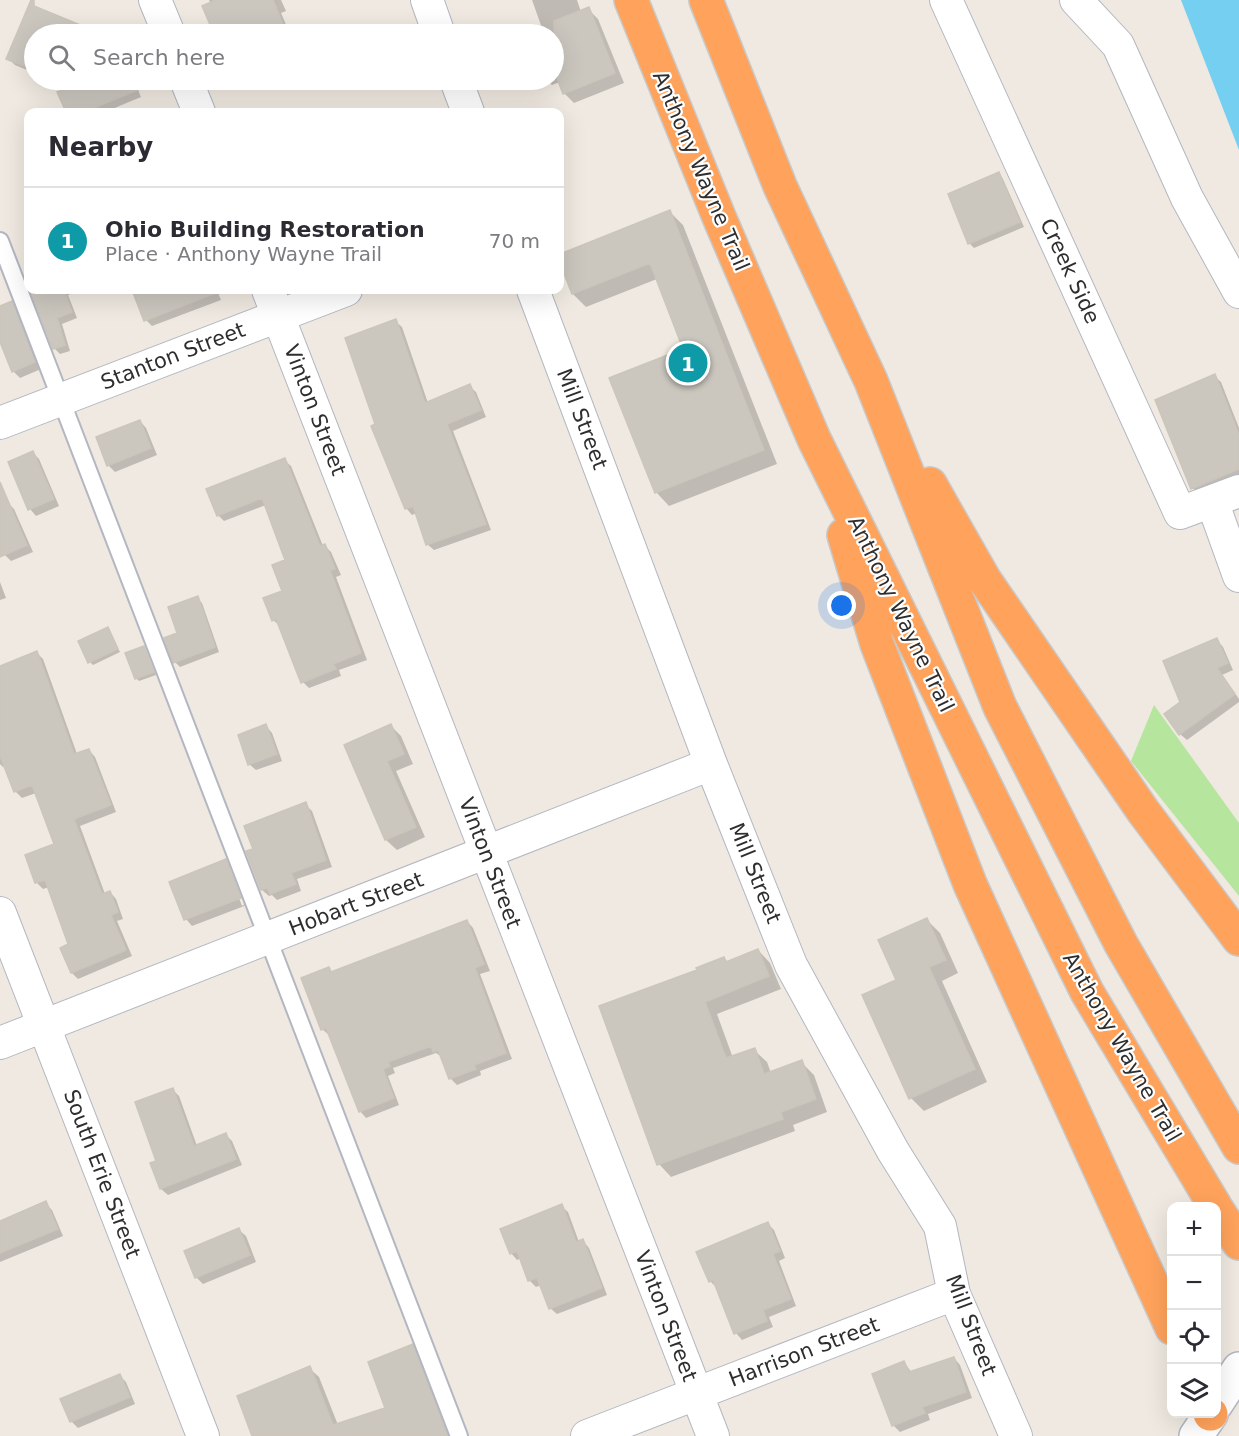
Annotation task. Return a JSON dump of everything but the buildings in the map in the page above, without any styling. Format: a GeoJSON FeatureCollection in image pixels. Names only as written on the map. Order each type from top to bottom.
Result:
{"type":"FeatureCollection","features":[{"type":"Feature","properties":{"kind":"highway","name":"Anthony Wayne Trail"},"geometry":{"type":"LineString","coordinates":[[630,0],[719,217],[814,439],[1087,992],[1213,1202]]}},
{"type":"Feature","properties":{"kind":"highway"},"geometry":{"type":"LineString","coordinates":[[706,0],[780,186],[871,381],[1000,707],[1121,944],[1239,1147]]}},
{"type":"Feature","properties":{"kind":"highway"},"geometry":{"type":"LineString","coordinates":[[871,381],[984,579],[1143,811],[1239,939]]}},
{"type":"Feature","properties":{"kind":"highway"},"geometry":{"type":"LineString","coordinates":[[814,439],[877,644],[970,884],[1167,1317]]}},
{"type":"Feature","properties":{"kind":"highway","name":"Anthony Wayne Trail"},"geometry":{"type":"LineString","coordinates":[[1221,1215],[1239,1243]]}},
{"type":"Feature","properties":{"kind":"main road"},"geometry":{"type":"LineString","coordinates":[[1221,1396],[1239,1369]]}},
{"type":"Feature","properties":{"kind":"main road"},"geometry":{"type":"LineString","coordinates":[[1197,1436],[1208,1418]]}},
{"type":"Feature","properties":{"kind":"street"},"geometry":{"type":"LineString","coordinates":[[155,0],[165,24]]}},
{"type":"Feature","properties":{"kind":"street"},"geometry":{"type":"LineString","coordinates":[[427,0],[436,24]]}},
{"type":"Feature","properties":{"kind":"street","name":"Creek Side"},"geometry":{"type":"LineString","coordinates":[[946,0],[1180,513],[1225,496],[1239,576]]}},
{"type":"Feature","properties":{"kind":"street"},"geometry":{"type":"LineString","coordinates":[[1076,0],[1118,45],[1187,198],[1239,292]]}},
{"type":"Feature","properties":{"kind":"street"},"geometry":{"type":"LineString","coordinates":[[190,90],[197,108]]}},
{"type":"Feature","properties":{"kind":"street"},"geometry":{"type":"LineString","coordinates":[[460,90],[466,108]]}},
{"type":"Feature","properties":{"kind":"street","name":"Stanton Street"},"geometry":{"type":"LineString","coordinates":[[0,423],[62,399],[273,302],[322,294]]}},
{"type":"Feature","properties":{"kind":"street","name":"Mill Street"},"geometry":{"type":"LineString","coordinates":[[535,294],[711,764],[791,965],[892,1151],[940,1226],[954,1294],[1016,1436]]}},
{"type":"Feature","properties":{"kind":"street","name":"Vinton Street"},"geometry":{"type":"LineString","coordinates":[[273,302],[713,1436]]}},
{"type":"Feature","properties":{"kind":"street","name":"Hobart Street"},"geometry":{"type":"LineString","coordinates":[[0,1043],[711,764]]}},
{"type":"Feature","properties":{"kind":"street","name":"South Erie Street"},"geometry":{"type":"LineString","coordinates":[[0,913],[203,1436]]}},
{"type":"Feature","properties":{"kind":"street","name":"Harrison Street"},"geometry":{"type":"LineString","coordinates":[[587,1436],[954,1294]]}},
{"type":"Feature","properties":{"kind":"lane"},"geometry":{"type":"LineString","coordinates":[[0,241],[459,1436]]}},
{"type":"Feature","properties":{"kind":"green space"},"geometry":{"type":"Polygon","coordinates":[[[1154,705],[1239,823],[1239,896],[1131,761],[1154,705]]]}},
{"type":"Feature","properties":{"kind":"water"},"geometry":{"type":"Polygon","coordinates":[[[1181,0],[1239,0],[1239,150],[1181,0]]]}},
{"type":"Feature","properties":{"kind":"place","name":"Ohio Building Restoration"},"geometry":{"type":"Point","coordinates":[688,363]}}]}
